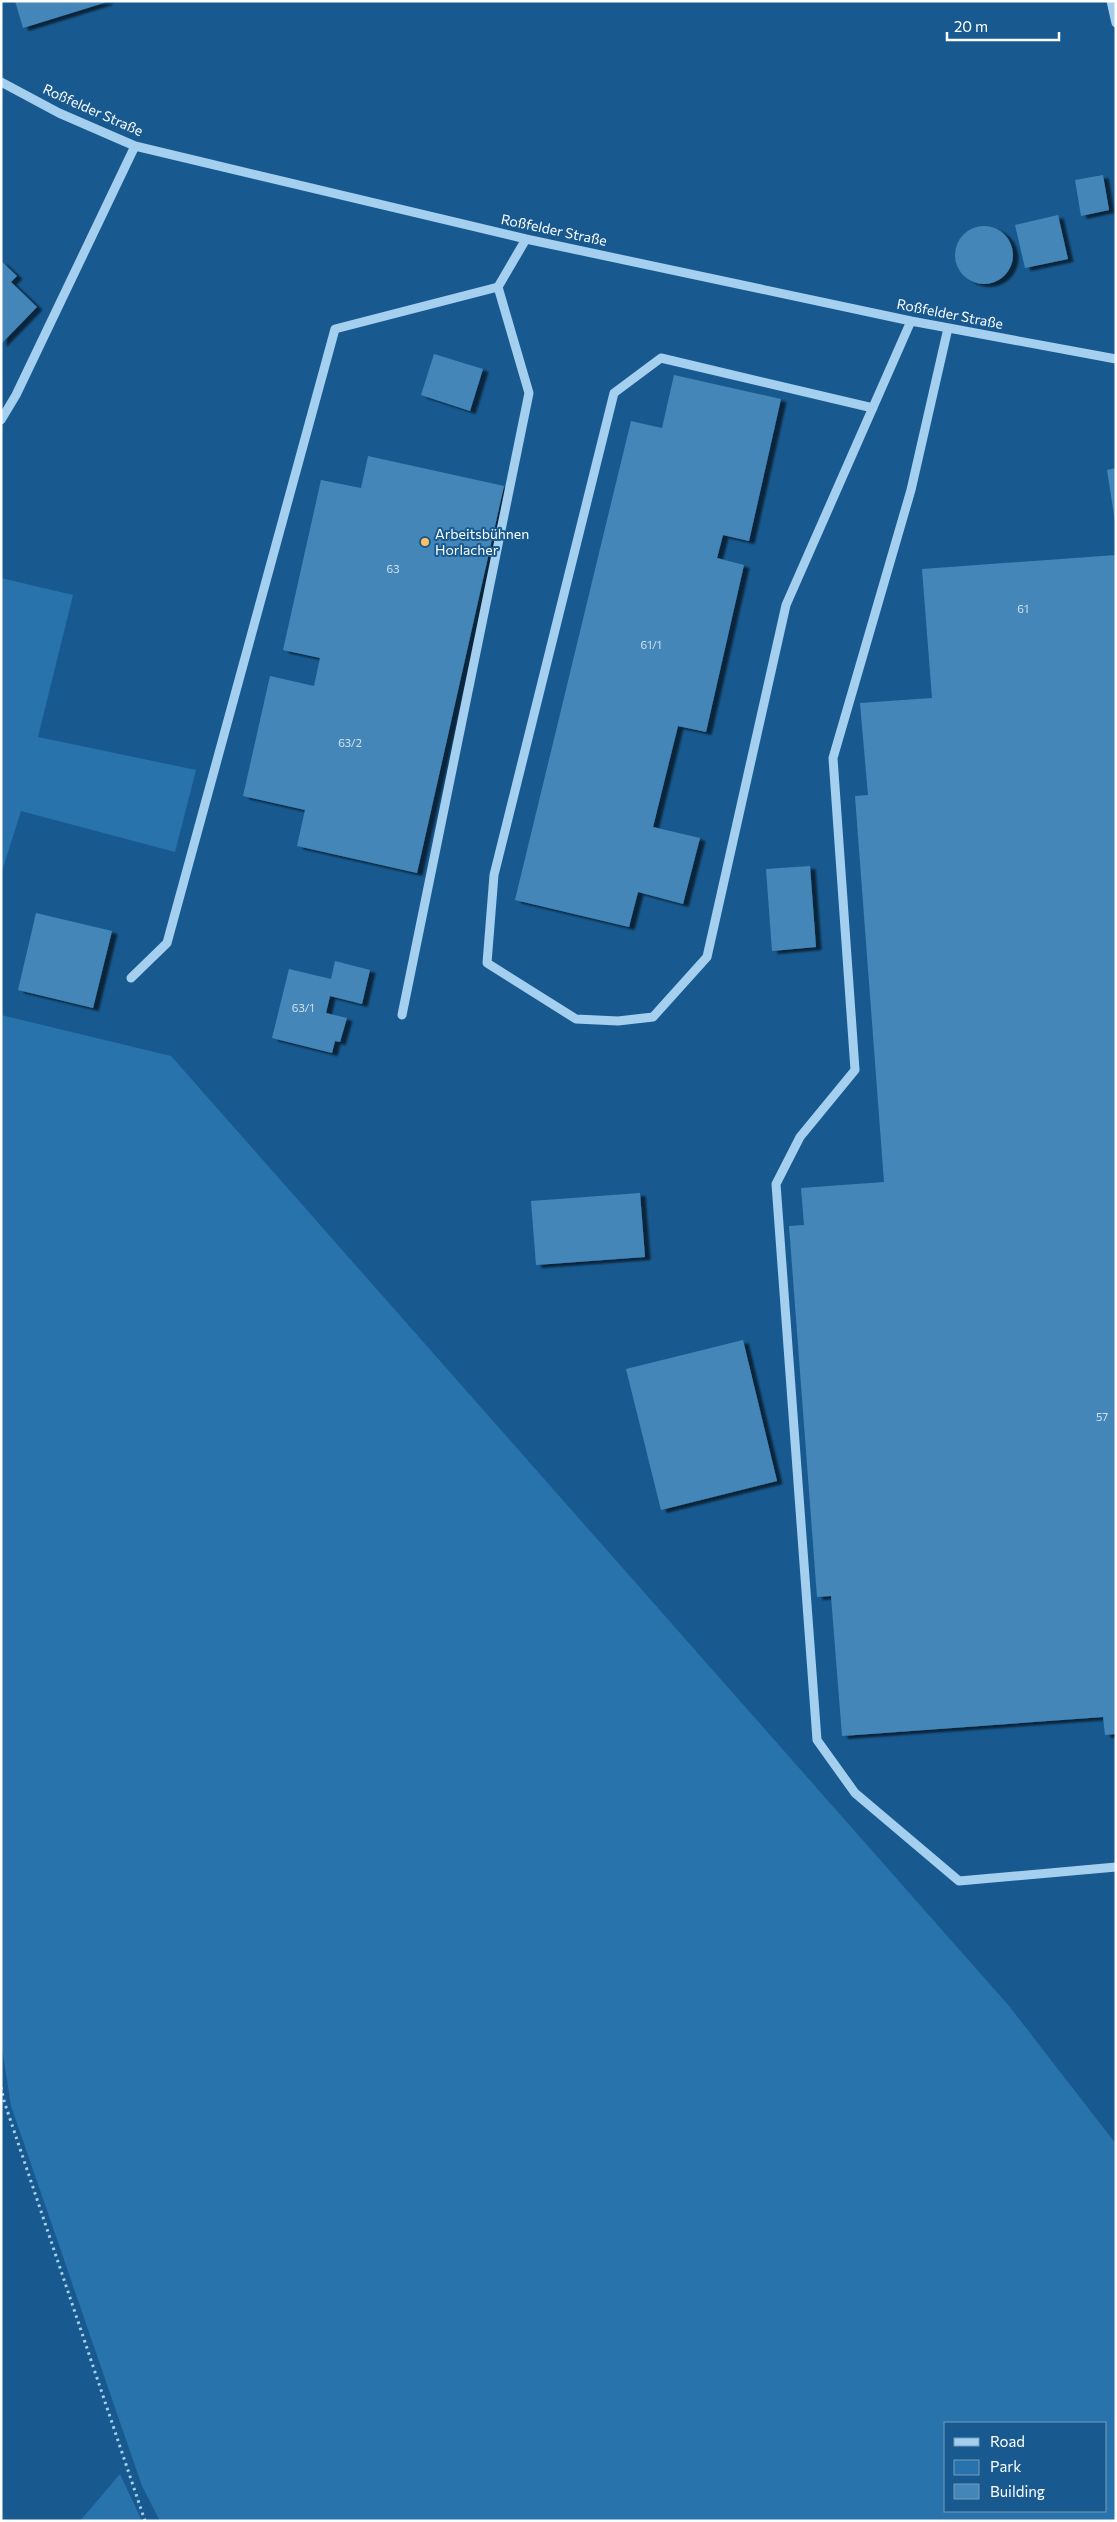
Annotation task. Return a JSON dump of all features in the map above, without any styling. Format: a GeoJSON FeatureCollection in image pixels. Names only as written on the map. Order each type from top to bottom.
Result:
{"type":"FeatureCollection","features":[{"type":"Feature","properties":{"kind":"street"},"geometry":{"type":"LineString","coordinates":[[1111,1],[1116,23]]}},
{"type":"Feature","properties":{"kind":"street","name":"Roßfelder Straße"},"geometry":{"type":"LineString","coordinates":[[1,82],[59,113],[135,146],[526,239],[911,321],[1116,359]]}},
{"type":"Feature","properties":{"kind":"street"},"geometry":{"type":"LineString","coordinates":[[1,420],[16,395],[135,146]]}},
{"type":"Feature","properties":{"kind":"street"},"geometry":{"type":"LineString","coordinates":[[131,978],[167,943],[335,329],[498,287],[526,239]]}},
{"type":"Feature","properties":{"kind":"street"},"geometry":{"type":"LineString","coordinates":[[402,1015],[529,393],[498,287]]}},
{"type":"Feature","properties":{"kind":"street"},"geometry":{"type":"LineString","coordinates":[[873,408],[661,358],[614,393],[494,875],[487,962],[576,1019],[618,1021],[653,1017],[707,957],[786,605],[873,408],[911,321]]}},
{"type":"Feature","properties":{"kind":"street"},"geometry":{"type":"LineString","coordinates":[[948,328],[911,490],[833,758],[855,1070],[800,1137],[776,1184],[816,1740],[855,1793],[959,1881],[1116,1867]]}},
{"type":"Feature","properties":{"kind":"path"},"geometry":{"type":"LineString","coordinates":[[1,2087],[10,2120],[145,2521]]}},
{"type":"Feature","properties":{"kind":"green space"},"geometry":{"type":"Polygon","coordinates":[[[1,578],[73,595],[38,737],[196,770],[175,852],[21,811],[1,874],[1,578]]]}},
{"type":"Feature","properties":{"kind":"green space"},"geometry":{"type":"Polygon","coordinates":[[[1,1015],[171,1056],[1009,2006],[1116,2144],[1116,2521],[160,2521],[142,2486],[11,2106],[1,2042],[1,1015]]]}},
{"type":"Feature","properties":{"kind":"green space"},"geometry":{"type":"Polygon","coordinates":[[[120,2474],[142,2521],[80,2521],[120,2474]]]}},
{"type":"Feature","properties":{"kind":"building"},"geometry":{"type":"Polygon","coordinates":[[[15,1],[107,1],[107,2],[23,28],[15,1]]]}},
{"type":"Feature","properties":{"kind":"building"},"geometry":{"type":"Polygon","coordinates":[[[1103,175],[1109,210],[1081,216],[1075,180],[1103,175]]]}},
{"type":"Feature","properties":{"kind":"building"},"geometry":{"type":"Polygon","coordinates":[[[1058,215],[1068,259],[1025,268],[1015,225],[1058,215]]]}},
{"type":"Feature","properties":{"kind":"building"},"geometry":{"type":"Polygon","coordinates":[[[978,226],[990,226],[1005,234],[1013,249],[1013,261],[1005,276],[990,284],[978,284],[963,276],[955,261],[955,249],[963,234],[978,226]]]}},
{"type":"Feature","properties":{"kind":"building"},"geometry":{"type":"Polygon","coordinates":[[[1,261],[17,276],[11,282],[37,307],[1,344],[1,261]]]}},
{"type":"Feature","properties":{"kind":"building"},"geometry":{"type":"Polygon","coordinates":[[[434,354],[483,369],[470,411],[421,395],[434,354]]]}},
{"type":"Feature","properties":{"kind":"building"},"geometry":{"type":"Polygon","coordinates":[[[674,375],[781,399],[749,541],[723,535],[717,558],[744,565],[706,732],[678,726],[653,827],[700,838],[683,904],[638,892],[629,927],[515,900],[631,421],[662,428],[674,375]]]}},
{"type":"Feature","properties":{"kind":"building"},"geometry":{"type":"Polygon","coordinates":[[[368,456],[504,486],[417,873],[297,846],[305,810],[243,796],[270,676],[314,686],[320,658],[283,650],[321,480],[361,488],[368,456]]]}},
{"type":"Feature","properties":{"kind":"building"},"geometry":{"type":"Polygon","coordinates":[[[1116,468],[1116,521],[1115,521],[1107,470],[1116,468]]]}},
{"type":"Feature","properties":{"kind":"building"},"geometry":{"type":"Polygon","coordinates":[[[1116,555],[1116,1734],[1105,1735],[1103,1717],[842,1736],[831,1596],[817,1597],[789,1226],[804,1225],[801,1188],[884,1182],[855,796],[868,795],[860,703],[932,698],[922,569],[1116,555]]]}},
{"type":"Feature","properties":{"kind":"building"},"geometry":{"type":"Polygon","coordinates":[[[810,866],[816,947],[772,951],[766,869],[810,866]]]}},
{"type":"Feature","properties":{"kind":"building"},"geometry":{"type":"Polygon","coordinates":[[[36,913],[112,931],[93,1008],[18,990],[36,913]]]}},
{"type":"Feature","properties":{"kind":"building"},"geometry":{"type":"Polygon","coordinates":[[[335,961],[370,970],[362,1004],[330,996],[326,1013],[347,1018],[340,1042],[335,1041],[332,1053],[272,1038],[289,969],[331,979],[335,961]]]}},
{"type":"Feature","properties":{"kind":"building"},"geometry":{"type":"Polygon","coordinates":[[[640,1193],[645,1257],[536,1265],[531,1201],[640,1193]]]}},
{"type":"Feature","properties":{"kind":"building"},"geometry":{"type":"Polygon","coordinates":[[[743,1340],[777,1481],[661,1510],[626,1369],[743,1340]]]}},
{"type":"Feature","properties":{"kind":"place","name":"Arbeitsbühnen Horlacher"},"geometry":{"type":"Point","coordinates":[425,542]}}]}
